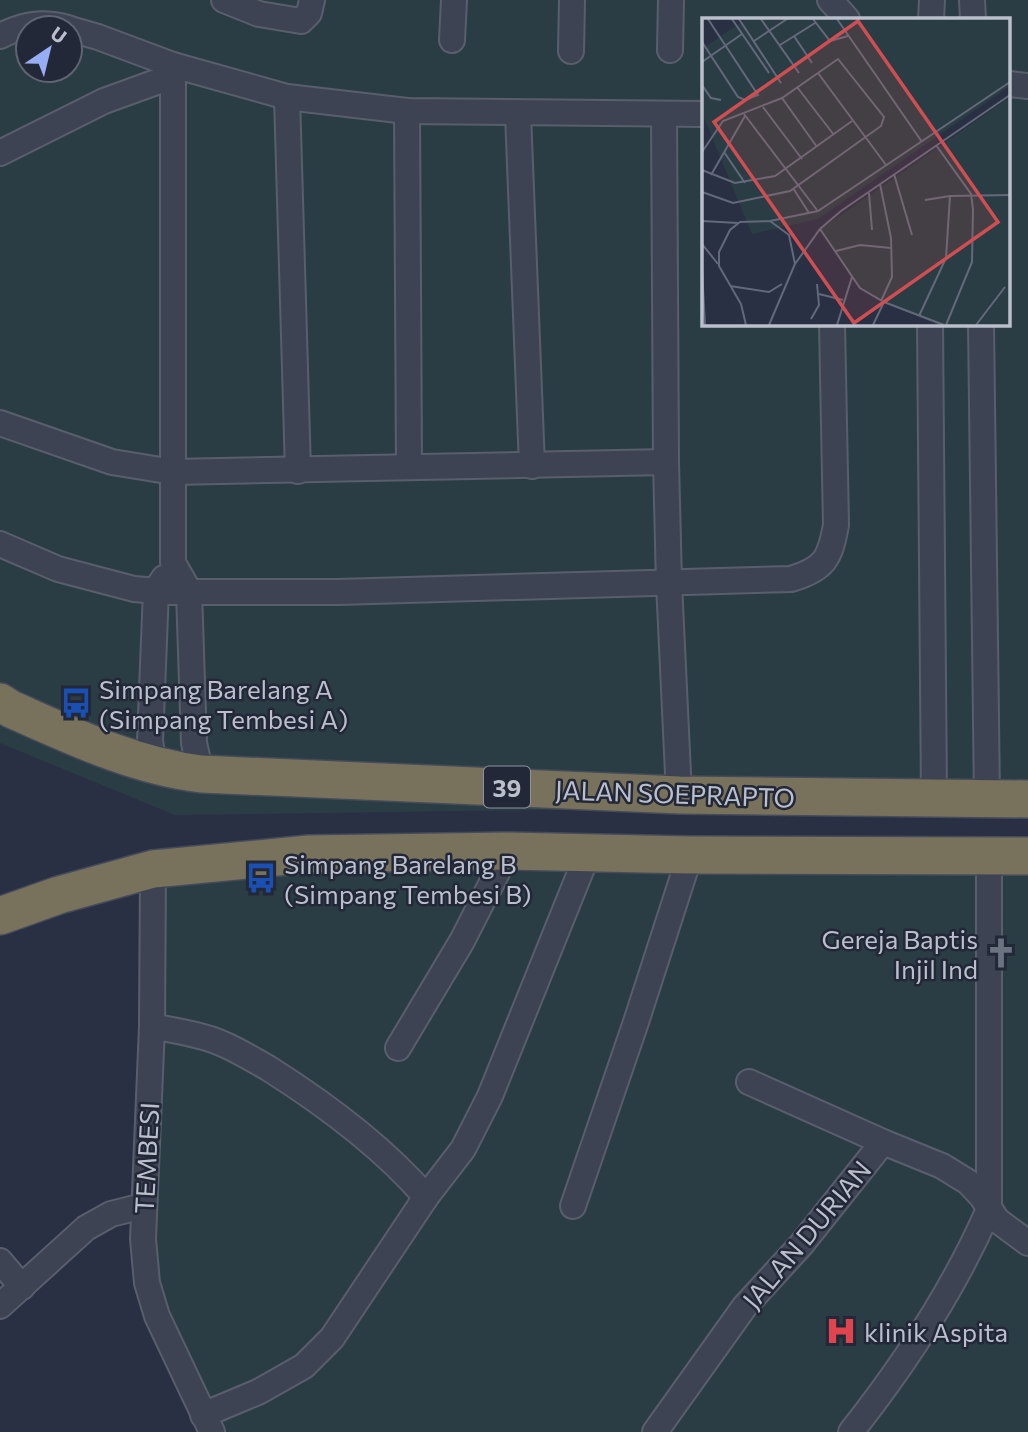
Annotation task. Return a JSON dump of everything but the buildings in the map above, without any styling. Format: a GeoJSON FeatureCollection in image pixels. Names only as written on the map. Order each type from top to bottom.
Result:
{"type":"FeatureCollection","features":[{"type":"Feature","properties":{"kind":"highway","name":"JALAN SOEPRAPTO"},"geometry":{"type":"LineString","coordinates":[[0,702],[93,745],[154,766],[201,774],[679,795],[1028,799]]}},
{"type":"Feature","properties":{"kind":"highway"},"geometry":{"type":"LineString","coordinates":[[0,916],[59,895],[153,869],[309,853],[508,851],[690,855],[1028,856]]}},
{"type":"Feature","properties":{"kind":"street"},"geometry":{"type":"LineString","coordinates":[[224,0],[259,14],[301,21],[309,13],[312,0]]}},
{"type":"Feature","properties":{"kind":"street"},"geometry":{"type":"LineString","coordinates":[[452,40],[454,0]]}},
{"type":"Feature","properties":{"kind":"street"},"geometry":{"type":"LineString","coordinates":[[571,51],[572,0]]}},
{"type":"Feature","properties":{"kind":"street"},"geometry":{"type":"LineString","coordinates":[[670,50],[671,0]]}},
{"type":"Feature","properties":{"kind":"street"},"geometry":{"type":"LineString","coordinates":[[830,0],[846,18]]}},
{"type":"Feature","properties":{"kind":"street"},"geometry":{"type":"LineString","coordinates":[[931,18],[932,0]]}},
{"type":"Feature","properties":{"kind":"street"},"geometry":{"type":"LineString","coordinates":[[972,0],[973,18]]}},
{"type":"Feature","properties":{"kind":"street"},"geometry":{"type":"LineString","coordinates":[[84,33],[173,70],[288,97],[407,111],[702,114]]}},
{"type":"Feature","properties":{"kind":"street"},"geometry":{"type":"LineString","coordinates":[[0,153],[173,70]]}},
{"type":"Feature","properties":{"kind":"street"},"geometry":{"type":"LineString","coordinates":[[173,70],[173,563],[190,591],[194,743],[201,774]]}},
{"type":"Feature","properties":{"kind":"street"},"geometry":{"type":"LineString","coordinates":[[1010,84],[1028,86]]}},
{"type":"Feature","properties":{"kind":"street"},"geometry":{"type":"LineString","coordinates":[[288,97],[298,471]]}},
{"type":"Feature","properties":{"kind":"street"},"geometry":{"type":"LineString","coordinates":[[407,111],[409,466]]}},
{"type":"Feature","properties":{"kind":"street"},"geometry":{"type":"LineString","coordinates":[[518,114],[532,466]]}},
{"type":"Feature","properties":{"kind":"street"},"geometry":{"type":"LineString","coordinates":[[664,114],[666,462],[679,795]]}},
{"type":"Feature","properties":{"kind":"street"},"geometry":{"type":"LineString","coordinates":[[0,544],[58,569],[134,589],[156,590],[338,592],[791,579],[811,573],[826,558],[832,547],[836,525],[832,326]]}},
{"type":"Feature","properties":{"kind":"street"},"geometry":{"type":"LineString","coordinates":[[930,326],[934,799]]}},
{"type":"Feature","properties":{"kind":"street"},"geometry":{"type":"LineString","coordinates":[[981,326],[987,799]]}},
{"type":"Feature","properties":{"kind":"street"},"geometry":{"type":"LineString","coordinates":[[0,423],[112,462],[173,472],[666,462]]}},
{"type":"Feature","properties":{"kind":"street"},"geometry":{"type":"LineString","coordinates":[[154,766],[150,741],[156,590],[173,563]]}},
{"type":"Feature","properties":{"kind":"street"},"geometry":{"type":"LineString","coordinates":[[398,1048],[462,941],[508,851]]}},
{"type":"Feature","properties":{"kind":"street"},"geometry":{"type":"LineString","coordinates":[[208,1423],[304,1366],[332,1338],[426,1197],[463,1149],[490,1096],[588,853]]}},
{"type":"Feature","properties":{"kind":"street"},"geometry":{"type":"LineString","coordinates":[[573,1206],[690,855]]}},
{"type":"Feature","properties":{"kind":"street"},"geometry":{"type":"LineString","coordinates":[[851,1432],[872,1406],[950,1289],[989,1209],[989,855]]}},
{"type":"Feature","properties":{"kind":"street","name":"TEMBESI"},"geometry":{"type":"LineString","coordinates":[[153,869],[152,1026],[143,1239],[147,1283],[157,1316],[208,1423]]}},
{"type":"Feature","properties":{"kind":"street"},"geometry":{"type":"LineString","coordinates":[[152,1026],[212,1039],[249,1057],[361,1135],[426,1197]]}},
{"type":"Feature","properties":{"kind":"street"},"geometry":{"type":"LineString","coordinates":[[749,1082],[883,1142]]}},
{"type":"Feature","properties":{"kind":"street","name":"JALAN DURIAN"},"geometry":{"type":"LineString","coordinates":[[655,1432],[745,1306],[801,1245],[883,1142],[943,1166],[968,1182],[1008,1229],[1028,1243]]}},
{"type":"Feature","properties":{"kind":"street"},"geometry":{"type":"LineString","coordinates":[[0,1306],[86,1228],[111,1214],[144,1206]]}},
{"type":"Feature","properties":{"kind":"street"},"geometry":{"type":"LineString","coordinates":[[0,1262],[22,1287]]}},
{"type":"Feature","properties":{"kind":"shaded area"},"geometry":{"type":"Polygon","coordinates":[[[0,0],[1028,0],[1028,815],[681,808],[175,815],[0,743],[0,0]]]}},
{"type":"Feature","properties":{"kind":"shaded area"},"geometry":{"type":"Polygon","coordinates":[[[158,870],[1028,873],[1028,1432],[211,1432],[149,1284],[158,870]]]}},
{"type":"Feature","properties":{"kind":"place","name":"Simpang Barelang A (Simpang Tembesi A)"},"geometry":{"type":"Point","coordinates":[76,703]}},
{"type":"Feature","properties":{"kind":"place","name":"Simpang Barelang B (Simpang Tembesi B)"},"geometry":{"type":"Point","coordinates":[261,878]}},
{"type":"Feature","properties":{"kind":"place","name":"Gereja Baptis Injil Ind"},"geometry":{"type":"Point","coordinates":[1001,953]}},
{"type":"Feature","properties":{"kind":"place","name":"klinik Aspita"},"geometry":{"type":"Point","coordinates":[841,1331]}}]}
